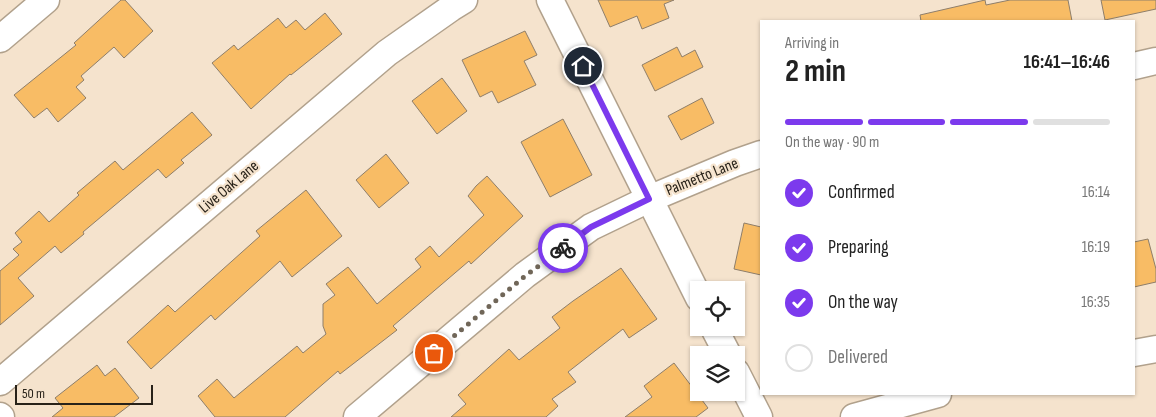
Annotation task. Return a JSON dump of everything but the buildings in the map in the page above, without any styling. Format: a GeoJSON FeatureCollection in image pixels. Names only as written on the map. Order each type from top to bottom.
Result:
{"type":"FeatureCollection","features":[{"type":"Feature","properties":{"kind":"street"},"geometry":{"type":"LineString","coordinates":[[0,39],[46,0]]}},
{"type":"Feature","properties":{"kind":"street","name":"Live Oak Lane"},"geometry":{"type":"LineString","coordinates":[[0,382],[387,53],[464,0]]}},
{"type":"Feature","properties":{"kind":"street"},"geometry":{"type":"LineString","coordinates":[[550,0],[690,281]]}},
{"type":"Feature","properties":{"kind":"street"},"geometry":{"type":"LineString","coordinates":[[1135,66],[1156,61]]}},
{"type":"Feature","properties":{"kind":"street","name":"Palmetto Lane"},"geometry":{"type":"LineString","coordinates":[[358,417],[525,276],[591,227],[649,199],[760,154]]}},
{"type":"Feature","properties":{"kind":"street"},"geometry":{"type":"LineString","coordinates":[[1135,353],[1156,349]]}},
{"type":"Feature","properties":{"kind":"street"},"geometry":{"type":"LineString","coordinates":[[745,390],[759,417]]}},
{"type":"Feature","properties":{"kind":"street"},"geometry":{"type":"LineString","coordinates":[[854,417],[934,402]]}},
{"type":"Feature","properties":{"kind":"way so far"},"geometry":{"type":"LineString","coordinates":[[434,353],[525,276],[563,248]]}},
{"type":"Feature","properties":{"kind":"route"},"geometry":{"type":"LineString","coordinates":[[563,248],[591,227],[649,199],[583,66]]}}]}
